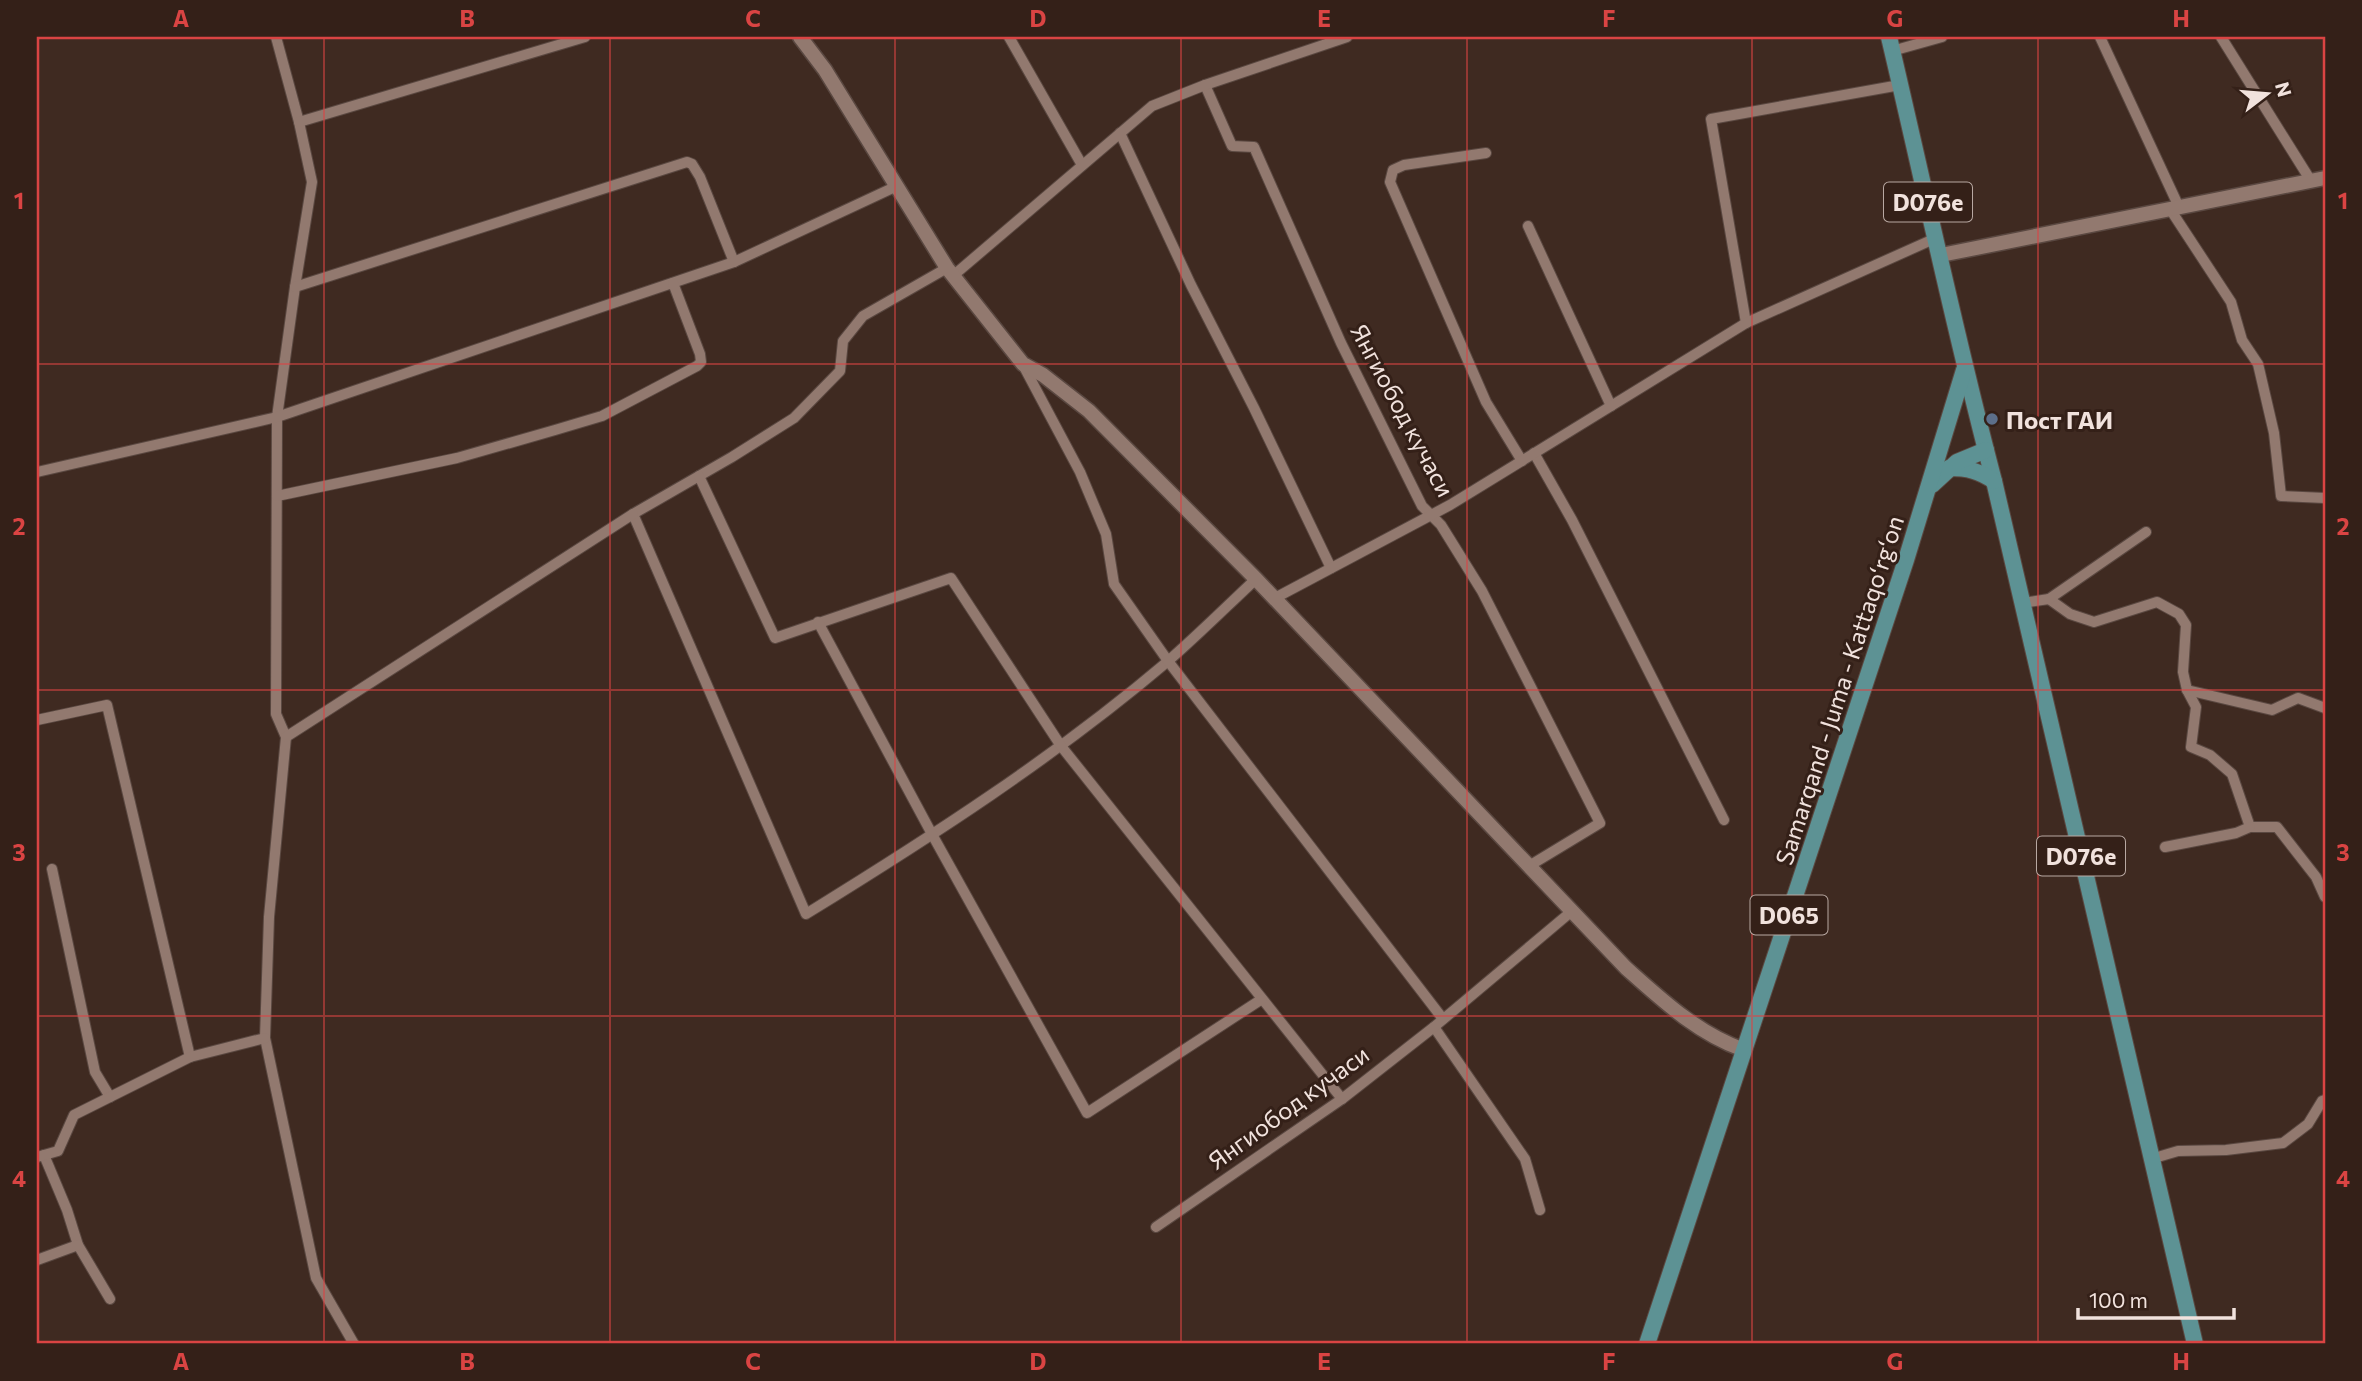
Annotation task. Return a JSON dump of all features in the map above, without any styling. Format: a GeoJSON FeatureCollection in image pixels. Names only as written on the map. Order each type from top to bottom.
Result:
{"type":"FeatureCollection","features":[{"type":"Feature","properties":{"kind":"main road","name":"D076e"},"geometry":{"type":"LineString","coordinates":[[1891,44],[1941,255],[1964,368],[1994,481],[2195,1344]]}},
{"type":"Feature","properties":{"kind":"main road","name":"Samarqand - Juma - Kattaqo‘rg‘on"},"geometry":{"type":"LineString","coordinates":[[1647,1344],[1930,486],[1964,368]]}},
{"type":"Feature","properties":{"kind":"main road","name":"D065"},"geometry":{"type":"LineString","coordinates":[[1930,486],[1966,456],[1986,450]]}},
{"type":"Feature","properties":{"kind":"main road"},"geometry":{"type":"LineString","coordinates":[[1950,468],[1969,468],[1994,481]]}},
{"type":"Feature","properties":{"kind":"street"},"geometry":{"type":"LineString","coordinates":[[276,37],[312,182],[277,417],[276,715],[286,737],[269,917],[265,1038],[316,1278],[354,1344]]}},
{"type":"Feature","properties":{"kind":"street"},"geometry":{"type":"LineString","coordinates":[[299,122],[586,37]]}},
{"type":"Feature","properties":{"kind":"street"},"geometry":{"type":"LineString","coordinates":[[800,37],[825,70],[950,271],[1023,364],[1080,472],[1106,534],[1114,584],[1167,662],[1443,1019]]}},
{"type":"Feature","properties":{"kind":"street"},"geometry":{"type":"LineString","coordinates":[[1009,37],[1082,165]]}},
{"type":"Feature","properties":{"kind":"street"},"geometry":{"type":"LineString","coordinates":[[286,737],[633,514],[794,418],[840,371],[843,341],[863,316],[950,271],[1152,106],[1205,85],[1347,37]]}},
{"type":"Feature","properties":{"kind":"street"},"geometry":{"type":"LineString","coordinates":[[1891,44],[1942,37]]}},
{"type":"Feature","properties":{"kind":"street"},"geometry":{"type":"LineString","coordinates":[[2100,37],[2175,208],[2231,302],[2242,341],[2258,365],[2274,433],[2281,496],[2325,498]]}},
{"type":"Feature","properties":{"kind":"street"},"geometry":{"type":"LineString","coordinates":[[1941,255],[2318,179],[2221,37]]}},
{"type":"Feature","properties":{"kind":"street","name":"Янгиобод кучаси"},"geometry":{"type":"LineString","coordinates":[[1205,85],[1232,146],[1254,147],[1341,343],[1422,506],[1441,525],[1482,591],[1600,823],[1529,866]]}},
{"type":"Feature","properties":{"kind":"street"},"geometry":{"type":"LineString","coordinates":[[1746,323],[1712,119],[1900,85]]}},
{"type":"Feature","properties":{"kind":"street"},"geometry":{"type":"LineString","coordinates":[[1120,133],[1191,285],[1331,568]]}},
{"type":"Feature","properties":{"kind":"street"},"geometry":{"type":"LineString","coordinates":[[1486,153],[1404,165],[1393,170],[1390,181],[1486,402],[1522,461]]}},
{"type":"Feature","properties":{"kind":"street"},"geometry":{"type":"LineString","coordinates":[[295,287],[687,162],[692,164],[700,177],[734,262]]}},
{"type":"Feature","properties":{"kind":"street"},"geometry":{"type":"LineString","coordinates":[[37,472],[277,417],[734,262],[897,186]]}},
{"type":"Feature","properties":{"kind":"street"},"geometry":{"type":"LineString","coordinates":[[1528,226],[1611,406]]}},
{"type":"Feature","properties":{"kind":"street"},"geometry":{"type":"LineString","coordinates":[[1275,598],[1432,515],[1746,323],[1936,238]]}},
{"type":"Feature","properties":{"kind":"street"},"geometry":{"type":"LineString","coordinates":[[277,496],[457,458],[602,416],[697,366],[701,362],[700,354],[673,283]]}},
{"type":"Feature","properties":{"kind":"street"},"geometry":{"type":"LineString","coordinates":[[1023,364],[1043,375],[1089,411],[1275,598],[1626,968],[1682,1018],[1720,1042],[1744,1050]]}},
{"type":"Feature","properties":{"kind":"street"},"geometry":{"type":"LineString","coordinates":[[1534,453],[1572,520],[1724,820]]}},
{"type":"Feature","properties":{"kind":"street"},"geometry":{"type":"LineString","coordinates":[[699,476],[775,638],[951,578],[1061,746],[1342,1099]]}},
{"type":"Feature","properties":{"kind":"street"},"geometry":{"type":"LineString","coordinates":[[633,514],[806,914],[933,836],[1061,746],[1167,662],[1256,579]]}},
{"type":"Feature","properties":{"kind":"street"},"geometry":{"type":"LineString","coordinates":[[2022,603],[2049,599],[2146,531]]}},
{"type":"Feature","properties":{"kind":"street"},"geometry":{"type":"LineString","coordinates":[[2049,599],[2070,614],[2094,622],[2157,602],[2179,614],[2186,625],[2183,672],[2187,690],[2196,707],[2191,747],[2210,755],[2232,774],[2250,827]]}},
{"type":"Feature","properties":{"kind":"street"},"geometry":{"type":"LineString","coordinates":[[818,622],[1087,1113],[1262,999]]}},
{"type":"Feature","properties":{"kind":"street"},"geometry":{"type":"LineString","coordinates":[[2187,690],[2272,710],[2298,698],[2325,708]]}},
{"type":"Feature","properties":{"kind":"street"},"geometry":{"type":"LineString","coordinates":[[37,720],[107,705],[190,1057]]}},
{"type":"Feature","properties":{"kind":"street"},"geometry":{"type":"LineString","coordinates":[[2165,847],[2236,833],[2250,827],[2277,827],[2316,877],[2325,897]]}},
{"type":"Feature","properties":{"kind":"street"},"geometry":{"type":"LineString","coordinates":[[52,869],[94,1072],[110,1097]]}},
{"type":"Feature","properties":{"kind":"street","name":"Янгиобод кучаси"},"geometry":{"type":"LineString","coordinates":[[1156,1227],[1342,1099],[1434,1027],[1572,911]]}},
{"type":"Feature","properties":{"kind":"street"},"geometry":{"type":"LineString","coordinates":[[1434,1027],[1525,1159],[1540,1210]]}},
{"type":"Feature","properties":{"kind":"street"},"geometry":{"type":"LineString","coordinates":[[110,1299],[78,1245],[68,1210],[40,1156],[58,1151],[74,1115],[190,1057],[265,1038]]}},
{"type":"Feature","properties":{"kind":"street"},"geometry":{"type":"LineString","coordinates":[[2151,1159],[2178,1151],[2226,1150],[2283,1143],[2308,1124],[2325,1100]]}},
{"type":"Feature","properties":{"kind":"street"},"geometry":{"type":"LineString","coordinates":[[37,1260],[78,1245]]}},
{"type":"Feature","properties":{"kind":"place","name":"Пост ГАИ"},"geometry":{"type":"Point","coordinates":[1992,419]}}]}
